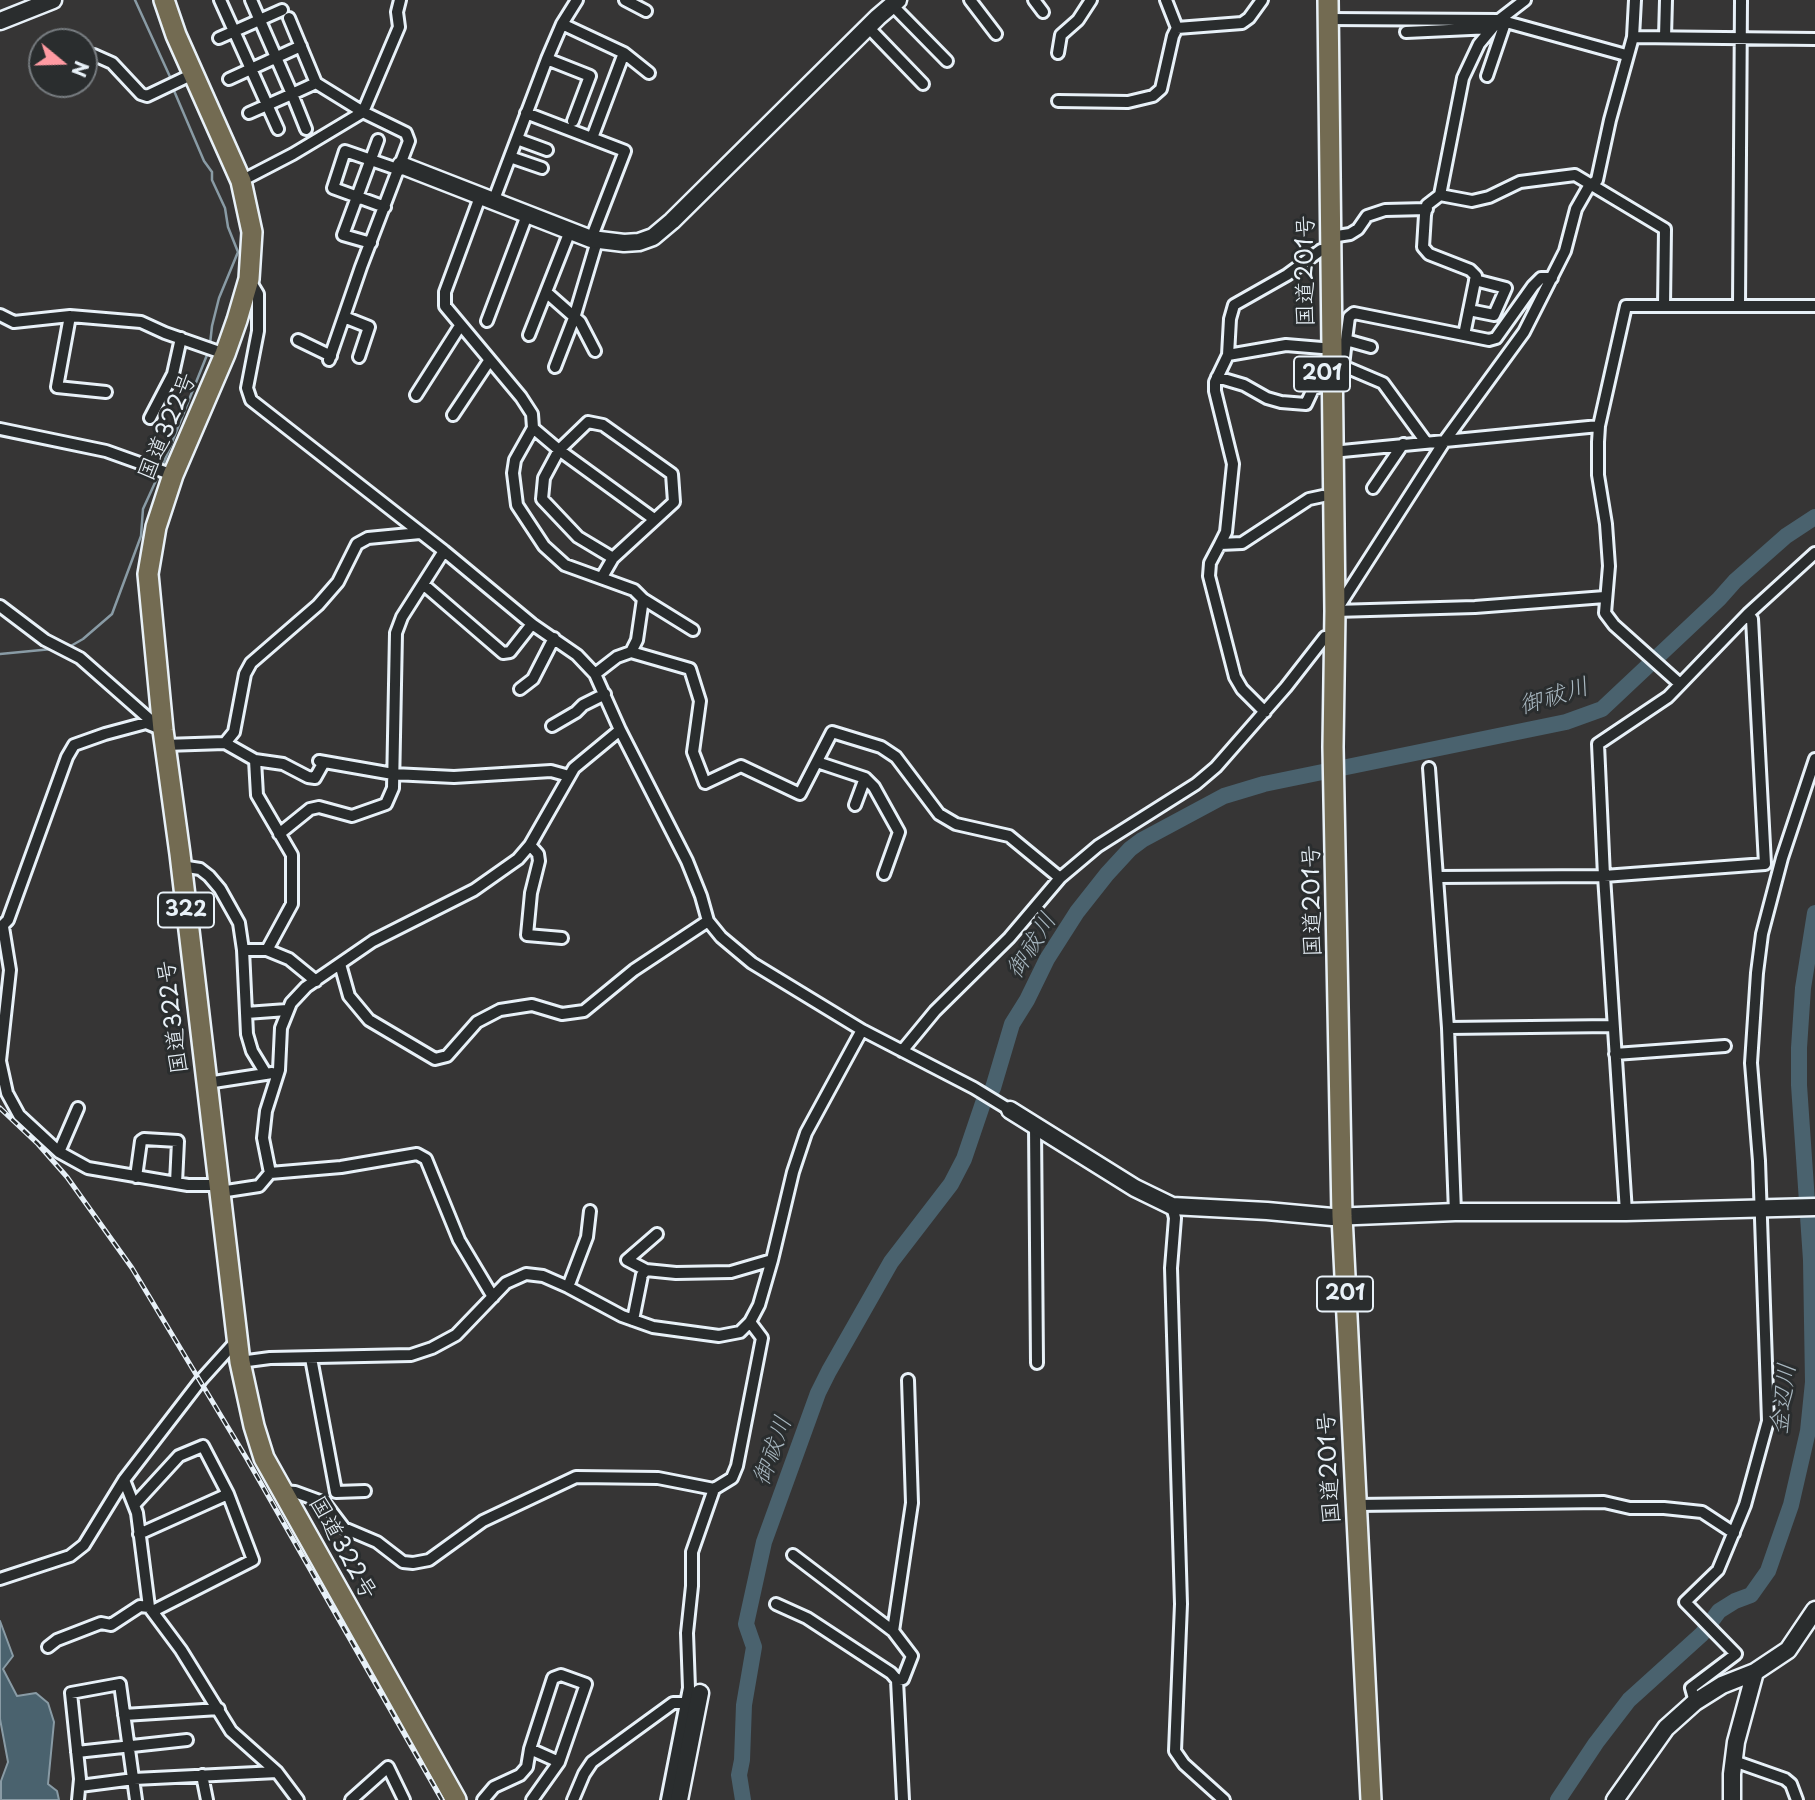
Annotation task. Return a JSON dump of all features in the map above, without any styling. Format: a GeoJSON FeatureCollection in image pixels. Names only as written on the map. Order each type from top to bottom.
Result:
{"type":"FeatureCollection","features":[{"type":"Feature","properties":{"kind":"highway","name":"国道322号"},"geometry":{"type":"LineString","coordinates":[[164,0],[176,36],[241,181],[252,232],[249,279],[214,350],[168,473],[148,574],[164,738],[240,1362],[264,1458],[456,1800]]}},
{"type":"Feature","properties":{"kind":"highway","name":"国道201号"},"geometry":{"type":"LineString","coordinates":[[1318,0],[1326,244],[1337,366],[1332,452],[1335,611],[1329,747]]}},
{"type":"Feature","properties":{"kind":"highway","name":"国道201号"},"geometry":{"type":"LineString","coordinates":[[1328,9],[1326,244],[1322,348],[1325,637],[1337,1216],[1361,1800]]}},
{"type":"Feature","properties":{"kind":"highway","name":"国道201号"},"geometry":{"type":"LineString","coordinates":[[1337,1216],[1356,1505],[1371,1800]]}},
{"type":"Feature","properties":{"kind":"street"},"geometry":{"type":"LineString","coordinates":[[0,21],[53,0]]}},
{"type":"Feature","properties":{"kind":"street"},"geometry":{"type":"LineString","coordinates":[[220,0],[278,129]]}},
{"type":"Feature","properties":{"kind":"street"},"geometry":{"type":"LineString","coordinates":[[251,0],[306,129]]}},
{"type":"Feature","properties":{"kind":"street"},"geometry":{"type":"LineString","coordinates":[[241,181],[363,112],[398,27],[397,12],[400,0]]}},
{"type":"Feature","properties":{"kind":"street"},"geometry":{"type":"LineString","coordinates":[[577,0],[562,24],[510,157],[445,292],[444,306],[532,414],[533,428],[515,460],[513,473],[517,505],[544,546],[565,565],[634,590],[692,630]]}},
{"type":"Feature","properties":{"kind":"street"},"geometry":{"type":"LineString","coordinates":[[625,0],[646,11]]}},
{"type":"Feature","properties":{"kind":"street"},"geometry":{"type":"LineString","coordinates":[[970,0],[996,34]]}},
{"type":"Feature","properties":{"kind":"street"},"geometry":{"type":"LineString","coordinates":[[1034,0],[1043,12]]}},
{"type":"Feature","properties":{"kind":"street"},"geometry":{"type":"LineString","coordinates":[[1058,53],[1061,35],[1077,20],[1091,0]]}},
{"type":"Feature","properties":{"kind":"street"},"geometry":{"type":"LineString","coordinates":[[1058,101],[1128,102],[1153,96],[1161,89],[1177,28],[1166,0]]}},
{"type":"Feature","properties":{"kind":"street"},"geometry":{"type":"LineString","coordinates":[[1177,28],[1242,23],[1262,0]]}},
{"type":"Feature","properties":{"kind":"street"},"geometry":{"type":"LineString","coordinates":[[1464,335],[1476,276],[1470,270],[1429,254],[1423,247],[1427,205],[1440,195],[1463,78],[1479,44],[1525,0]]}},
{"type":"Feature","properties":{"kind":"street"},"geometry":{"type":"LineString","coordinates":[[1335,611],[1446,439],[1524,332],[1552,278],[1565,251],[1577,209],[1597,180],[1626,55],[1633,37],[1635,0]]}},
{"type":"Feature","properties":{"kind":"street"},"geometry":{"type":"LineString","coordinates":[[1665,37],[1666,0]]}},
{"type":"Feature","properties":{"kind":"street"},"geometry":{"type":"LineString","coordinates":[[1739,306],[1741,0]]}},
{"type":"Feature","properties":{"kind":"street"},"geometry":{"type":"LineString","coordinates":[[385,207],[332,188],[345,151],[401,167],[594,240],[639,242],[653,237],[712,183],[895,3],[947,61]]}},
{"type":"Feature","properties":{"kind":"street"},"geometry":{"type":"LineString","coordinates":[[1328,9],[1498,24],[1626,55]]}},
{"type":"Feature","properties":{"kind":"street"},"geometry":{"type":"LineString","coordinates":[[219,38],[260,20],[285,14],[316,83],[363,112],[406,133],[409,141],[330,358],[298,340]]}},
{"type":"Feature","properties":{"kind":"street"},"geometry":{"type":"LineString","coordinates":[[562,24],[624,54],[649,72]]}},
{"type":"Feature","properties":{"kind":"street"},"geometry":{"type":"LineString","coordinates":[[1406,32],[1498,24]]}},
{"type":"Feature","properties":{"kind":"street"},"geometry":{"type":"LineString","coordinates":[[1487,76],[1498,24]]}},
{"type":"Feature","properties":{"kind":"street"},"geometry":{"type":"LineString","coordinates":[[869,27],[923,85]]}},
{"type":"Feature","properties":{"kind":"street"},"geometry":{"type":"LineString","coordinates":[[1633,37],[1815,39]]}},
{"type":"Feature","properties":{"kind":"street"},"geometry":{"type":"LineString","coordinates":[[229,79],[301,46]]}},
{"type":"Feature","properties":{"kind":"street"},"geometry":{"type":"LineString","coordinates":[[592,138],[624,54]]}},
{"type":"Feature","properties":{"kind":"street"},"geometry":{"type":"LineString","coordinates":[[98,57],[112,63],[141,94],[147,96],[193,74]]}},
{"type":"Feature","properties":{"kind":"street"},"geometry":{"type":"LineString","coordinates":[[547,59],[590,76],[573,121]]}},
{"type":"Feature","properties":{"kind":"street"},"geometry":{"type":"LineString","coordinates":[[249,113],[316,83]]}},
{"type":"Feature","properties":{"kind":"street"},"geometry":{"type":"LineString","coordinates":[[526,113],[625,151],[594,240],[574,318],[555,367]]}},
{"type":"Feature","properties":{"kind":"street"},"geometry":{"type":"LineString","coordinates":[[517,139],[547,150]]}},
{"type":"Feature","properties":{"kind":"street"},"geometry":{"type":"LineString","coordinates":[[371,243],[343,235],[377,140]]}},
{"type":"Feature","properties":{"kind":"street"},"geometry":{"type":"LineString","coordinates":[[510,157],[542,168]]}},
{"type":"Feature","properties":{"kind":"street"},"geometry":{"type":"LineString","coordinates":[[1440,195],[1472,201],[1489,197],[1520,182],[1575,175],[1665,229],[1664,306]]}},
{"type":"Feature","properties":{"kind":"street"},"geometry":{"type":"LineString","coordinates":[[1265,712],[1242,689],[1236,677],[1209,576],[1210,564],[1226,532],[1233,464],[1215,391],[1217,377],[1228,355],[1230,320],[1234,305],[1287,275],[1326,244],[1358,229],[1367,215],[1385,210],[1427,209]]}},
{"type":"Feature","properties":{"kind":"street"},"geometry":{"type":"LineString","coordinates":[[487,321],[527,215]]}},
{"type":"Feature","properties":{"kind":"street"},"geometry":{"type":"LineString","coordinates":[[529,335],[570,231]]}},
{"type":"Feature","properties":{"kind":"street"},"geometry":{"type":"LineString","coordinates":[[1426,442],[1383,383],[1337,366],[1346,340],[1349,317],[1354,313],[1489,340],[1496,338],[1541,278],[1552,278]]}},
{"type":"Feature","properties":{"kind":"street"},"geometry":{"type":"LineString","coordinates":[[249,279],[258,295],[258,331],[247,388],[251,400],[444,551],[532,624],[577,655],[595,674],[606,694],[620,730],[687,861],[708,921],[732,948],[752,963],[862,1030],[974,1088],[1135,1188],[1172,1206],[1337,1216],[1815,1208]]}},
{"type":"Feature","properties":{"kind":"street"},"geometry":{"type":"LineString","coordinates":[[1469,310],[1494,315],[1506,288],[1475,280]]}},
{"type":"Feature","properties":{"kind":"street"},"geometry":{"type":"LineString","coordinates":[[546,292],[580,321],[595,351]]}},
{"type":"Feature","properties":{"kind":"street"},"geometry":{"type":"LineString","coordinates":[[1680,684],[1614,625],[1605,613],[1609,566],[1598,475],[1599,426],[1626,306],[1815,306]]}},
{"type":"Feature","properties":{"kind":"street"},"geometry":{"type":"LineString","coordinates":[[0,315],[14,322],[70,316],[141,322],[214,350]]}},
{"type":"Feature","properties":{"kind":"street"},"geometry":{"type":"LineString","coordinates":[[70,316],[57,387],[106,392]]}},
{"type":"Feature","properties":{"kind":"street"},"geometry":{"type":"LineString","coordinates":[[344,317],[369,327],[359,357]]}},
{"type":"Feature","properties":{"kind":"street"},"geometry":{"type":"LineString","coordinates":[[416,395],[460,326]]}},
{"type":"Feature","properties":{"kind":"street"},"geometry":{"type":"LineString","coordinates":[[150,418],[173,374],[181,338]]}},
{"type":"Feature","properties":{"kind":"street"},"geometry":{"type":"LineString","coordinates":[[1346,340],[1371,347]]}},
{"type":"Feature","properties":{"kind":"street"},"geometry":{"type":"LineString","coordinates":[[1228,355],[1286,345],[1322,348]]}},
{"type":"Feature","properties":{"kind":"street"},"geometry":{"type":"LineString","coordinates":[[453,415],[489,361]]}},
{"type":"Feature","properties":{"kind":"street"},"geometry":{"type":"LineString","coordinates":[[1217,377],[1280,402],[1306,404],[1313,388],[1322,386]]}},
{"type":"Feature","properties":{"kind":"street"},"geometry":{"type":"LineString","coordinates":[[602,577],[613,558],[674,502],[672,474],[603,425],[588,422],[559,450],[544,478],[542,499],[578,537],[613,558]]}},
{"type":"Feature","properties":{"kind":"street"},"geometry":{"type":"LineString","coordinates":[[1332,452],[1599,426]]}},
{"type":"Feature","properties":{"kind":"street"},"geometry":{"type":"LineString","coordinates":[[533,428],[654,519]]}},
{"type":"Feature","properties":{"kind":"street"},"geometry":{"type":"LineString","coordinates":[[0,429],[106,451],[168,473]]}},
{"type":"Feature","properties":{"kind":"street"},"geometry":{"type":"LineString","coordinates":[[1373,488],[1403,444]]}},
{"type":"Feature","properties":{"kind":"street"},"geometry":{"type":"LineString","coordinates":[[1220,544],[1242,543],[1309,499],[1323,496]]}},
{"type":"Feature","properties":{"kind":"street"},"geometry":{"type":"LineString","coordinates":[[225,743],[234,732],[245,674],[251,663],[318,605],[338,582],[357,544],[368,538],[420,533]]}},
{"type":"Feature","properties":{"kind":"street"},"geometry":{"type":"LineString","coordinates":[[279,834],[310,809],[319,807],[352,816],[386,804],[393,788],[396,633],[444,551]]}},
{"type":"Feature","properties":{"kind":"street"},"geometry":{"type":"LineString","coordinates":[[1626,1212],[1598,744],[1668,697],[1748,614],[1815,553]]}},
{"type":"Feature","properties":{"kind":"street"},"geometry":{"type":"LineString","coordinates":[[423,584],[503,653],[510,652],[532,624]]}},
{"type":"Feature","properties":{"kind":"street"},"geometry":{"type":"LineString","coordinates":[[1335,611],[1475,607],[1605,597]]}},
{"type":"Feature","properties":{"kind":"street"},"geometry":{"type":"LineString","coordinates":[[631,652],[637,640],[643,598]]}},
{"type":"Feature","properties":{"kind":"street"},"geometry":{"type":"LineString","coordinates":[[0,606],[53,644],[80,658],[164,738]]}},
{"type":"Feature","properties":{"kind":"street"},"geometry":{"type":"LineString","coordinates":[[1437,877],[1604,876],[1765,864],[1752,619],[1748,614]]}},
{"type":"Feature","properties":{"kind":"street"},"geometry":{"type":"LineString","coordinates":[[902,1051],[936,1012],[1009,938],[1060,878],[1098,846],[1196,784],[1216,767],[1265,712],[1325,637]]}},
{"type":"Feature","properties":{"kind":"street"},"geometry":{"type":"LineString","coordinates":[[520,689],[533,679],[554,638]]}},
{"type":"Feature","properties":{"kind":"street"},"geometry":{"type":"LineString","coordinates":[[595,674],[617,657],[631,652],[690,668],[700,701],[693,752],[705,783],[741,766],[800,794],[832,732],[881,747],[896,757],[939,814],[956,824],[1009,836],[1060,878]]}},
{"type":"Feature","properties":{"kind":"street"},"geometry":{"type":"LineString","coordinates":[[552,726],[583,705],[606,694]]}},
{"type":"Feature","properties":{"kind":"street"},"geometry":{"type":"LineString","coordinates":[[493,1297],[459,1240],[429,1166],[422,1156],[413,1153],[341,1167],[270,1172],[259,1186],[220,1189],[88,1168],[59,1152],[19,1115],[3,1079],[0,1061],[10,990],[10,970],[7,940],[2,928],[8,920],[67,757],[74,745],[105,733],[146,723],[164,738],[225,743],[255,760],[283,764],[308,778],[315,778],[322,762],[393,774],[454,776],[551,771],[569,776]]}},
{"type":"Feature","properties":{"kind":"street"},"geometry":{"type":"LineString","coordinates":[[270,1172],[264,1147],[264,1129],[266,1111],[278,1072],[281,1028],[287,1010],[306,987],[373,941],[474,890],[518,859],[530,845],[569,776],[582,760],[620,730]]}},
{"type":"Feature","properties":{"kind":"street"},"geometry":{"type":"LineString","coordinates":[[255,760],[257,794],[292,855],[292,904],[267,950]]}},
{"type":"Feature","properties":{"kind":"street"},"geometry":{"type":"LineString","coordinates":[[1695,1702],[1692,1688],[1736,1654],[1685,1602],[1718,1570],[1745,1505],[1768,1421],[1762,1209],[1751,1063],[1756,974],[1762,934],[1782,858],[1815,760]]}},
{"type":"Feature","properties":{"kind":"street"},"geometry":{"type":"LineString","coordinates":[[817,762],[865,778],[874,787],[899,832],[884,874]]}},
{"type":"Feature","properties":{"kind":"street"},"geometry":{"type":"LineString","coordinates":[[1429,768],[1448,1027],[1455,1212]]}},
{"type":"Feature","properties":{"kind":"street"},"geometry":{"type":"LineString","coordinates":[[855,805],[865,778]]}},
{"type":"Feature","properties":{"kind":"street"},"geometry":{"type":"LineString","coordinates":[[530,845],[538,854],[539,861],[531,893],[527,935],[562,937]]}},
{"type":"Feature","properties":{"kind":"street"},"geometry":{"type":"LineString","coordinates":[[181,866],[200,869],[209,876],[220,889],[239,923],[247,1034],[252,1051],[266,1074]]}},
{"type":"Feature","properties":{"kind":"street"},"geometry":{"type":"LineString","coordinates":[[340,964],[349,996],[369,1020],[435,1059],[447,1056],[477,1022],[500,1010],[532,1005],[562,1014],[584,1011],[624,977],[708,921]]}},
{"type":"Feature","properties":{"kind":"street"},"geometry":{"type":"LineString","coordinates":[[243,950],[267,950],[289,959],[316,981]]}},
{"type":"Feature","properties":{"kind":"street"},"geometry":{"type":"LineString","coordinates":[[246,1013],[287,1010]]}},
{"type":"Feature","properties":{"kind":"street"},"geometry":{"type":"LineString","coordinates":[[1448,1027],[1613,1026]]}},
{"type":"Feature","properties":{"kind":"street"},"geometry":{"type":"LineString","coordinates":[[240,1362],[411,1355],[432,1348],[456,1335],[512,1278],[526,1273],[543,1276],[622,1316],[653,1326],[719,1336],[740,1332],[750,1322],[759,1305],[793,1172],[806,1133],[862,1030]]}},
{"type":"Feature","properties":{"kind":"street"},"geometry":{"type":"LineString","coordinates":[[1615,1054],[1726,1046]]}},
{"type":"Feature","properties":{"kind":"street"},"geometry":{"type":"LineString","coordinates":[[207,1083],[278,1072]]}},
{"type":"Feature","properties":{"kind":"street"},"geometry":{"type":"LineString","coordinates":[[59,1152],[78,1108]]}},
{"type":"Feature","properties":{"kind":"street"},"geometry":{"type":"LineString","coordinates":[[1035,1126],[1037,1363]]}},
{"type":"Feature","properties":{"kind":"street"},"geometry":{"type":"LineString","coordinates":[[136,1177],[141,1142],[144,1139],[178,1140],[176,1183]]}},
{"type":"Feature","properties":{"kind":"street"},"geometry":{"type":"LineString","coordinates":[[1172,1206],[1175,1218],[1171,1268],[1181,1604],[1175,1751],[1184,1764],[1224,1800]]}},
{"type":"Feature","properties":{"kind":"street"},"geometry":{"type":"LineString","coordinates":[[568,1287],[587,1237],[590,1211]]}},
{"type":"Feature","properties":{"kind":"street"},"geometry":{"type":"LineString","coordinates":[[657,1234],[627,1260],[646,1270],[676,1273],[731,1272],[772,1260]]}},
{"type":"Feature","properties":{"kind":"street"},"geometry":{"type":"LineString","coordinates":[[633,1320],[642,1275],[646,1270]]}},
{"type":"Feature","properties":{"kind":"street"},"geometry":{"type":"LineString","coordinates":[[282,1491],[295,1492],[325,1503],[344,1528],[377,1542],[403,1562],[412,1563],[429,1560],[483,1521],[576,1477],[658,1478],[713,1489],[732,1478],[737,1466],[762,1338],[750,1322]]}},
{"type":"Feature","properties":{"kind":"street"},"geometry":{"type":"LineString","coordinates":[[0,1579],[70,1556],[84,1545],[124,1480],[201,1380],[238,1339]]}},
{"type":"Feature","properties":{"kind":"street"},"geometry":{"type":"LineString","coordinates":[[311,1357],[336,1492],[365,1491]]}},
{"type":"Feature","properties":{"kind":"street"},"geometry":{"type":"LineString","coordinates":[[893,1631],[912,1503],[908,1380]]}},
{"type":"Feature","properties":{"kind":"street"},"geometry":{"type":"LineString","coordinates":[[48,1647],[57,1640],[101,1623],[111,1625],[140,1606],[151,1609],[253,1560],[228,1494],[204,1446],[179,1456],[134,1505]]}},
{"type":"Feature","properties":{"kind":"street"},"geometry":{"type":"LineString","coordinates":[[124,1480],[137,1513],[151,1609],[231,1731],[277,1772],[298,1800]]}},
{"type":"Feature","properties":{"kind":"street"},"geometry":{"type":"LineString","coordinates":[[679,1800],[694,1690],[687,1633],[692,1552],[713,1489]]}},
{"type":"Feature","properties":{"kind":"street"},"geometry":{"type":"LineString","coordinates":[[139,1534],[228,1494]]}},
{"type":"Feature","properties":{"kind":"street"},"geometry":{"type":"LineString","coordinates":[[1356,1505],[1604,1502],[1630,1508],[1702,1512],[1734,1533]]}},
{"type":"Feature","properties":{"kind":"street"},"geometry":{"type":"LineString","coordinates":[[793,1555],[893,1631],[912,1656],[903,1679],[897,1680]]}},
{"type":"Feature","properties":{"kind":"street"},"geometry":{"type":"LineString","coordinates":[[776,1604],[807,1618],[891,1673],[897,1680],[903,1800]]}},
{"type":"Feature","properties":{"kind":"street"},"geometry":{"type":"LineString","coordinates":[[1615,1800],[1666,1728],[1695,1702],[1723,1685],[1755,1672],[1788,1650],[1815,1610]]}},
{"type":"Feature","properties":{"kind":"street"},"geometry":{"type":"LineString","coordinates":[[1732,1800],[1734,1761],[1745,1702],[1755,1672]]}},
{"type":"Feature","properties":{"kind":"street"},"geometry":{"type":"LineString","coordinates":[[483,1800],[494,1787],[520,1775],[527,1767],[530,1749],[553,1678],[561,1675],[586,1684],[559,1762],[532,1800]]}},
{"type":"Feature","properties":{"kind":"street"},"geometry":{"type":"LineString","coordinates":[[78,1800],[80,1786],[71,1693],[120,1684],[136,1800]]}},
{"type":"Feature","properties":{"kind":"street"},"geometry":{"type":"LineString","coordinates":[[667,1800],[686,1703],[694,1690]]}},
{"type":"Feature","properties":{"kind":"street"},"geometry":{"type":"LineString","coordinates":[[573,1800],[584,1773],[592,1762],[673,1703],[686,1703]]}},
{"type":"Feature","properties":{"kind":"street"},"geometry":{"type":"LineString","coordinates":[[124,1715],[219,1709]]}},
{"type":"Feature","properties":{"kind":"street"},"geometry":{"type":"LineString","coordinates":[[77,1752],[187,1740]]}},
{"type":"Feature","properties":{"kind":"street"},"geometry":{"type":"LineString","coordinates":[[530,1749],[559,1762]]}},
{"type":"Feature","properties":{"kind":"street"},"geometry":{"type":"LineString","coordinates":[[1734,1761],[1785,1779],[1791,1784],[1797,1800]]}},
{"type":"Feature","properties":{"kind":"street"},"geometry":{"type":"LineString","coordinates":[[351,1800],[388,1767],[404,1800]]}},
{"type":"Feature","properties":{"kind":"street"},"geometry":{"type":"LineString","coordinates":[[80,1786],[134,1779],[277,1772]]}},
{"type":"Feature","properties":{"kind":"street"},"geometry":{"type":"LineString","coordinates":[[202,1775],[207,1800]]}},
{"type":"Feature","properties":{"kind":"water"},"geometry":{"type":"Polygon","coordinates":[[[0,1621],[13,1656],[3,1669],[17,1696],[36,1693],[48,1703],[54,1722],[48,1784],[57,1791],[59,1800],[1,1800],[1,1781],[8,1762],[0,1719],[0,1621]]]}},
{"type":"Feature","properties":{"kind":"waterway"},"geometry":{"type":"LineString","coordinates":[[135,0],[171,79]]}},
{"type":"Feature","properties":{"kind":"waterway"},"geometry":{"type":"LineString","coordinates":[[172,86],[204,161],[212,172],[212,180],[225,208],[228,227],[238,252],[219,298],[210,344]]}},
{"type":"Feature","properties":{"kind":"waterway"},"geometry":{"type":"LineString","coordinates":[[162,467],[209,350]]}},
{"type":"Feature","properties":{"kind":"waterway"},"geometry":{"type":"LineString","coordinates":[[69,647],[83,639],[112,614],[141,536],[143,509],[159,474]]}},
{"type":"Feature","properties":{"kind":"waterway","name":"御祓川"},"geometry":{"type":"LineString","coordinates":[[743,1800],[739,1775],[744,1705],[754,1647],[746,1624],[764,1542],[818,1393],[891,1262],[951,1184],[964,1159],[983,1103],[993,1088],[1012,1024],[1047,959],[1077,912],[1107,874],[1142,840],[1224,796],[1264,784],[1566,722],[1602,709],[1735,581],[1786,536],[1815,517]]}},
{"type":"Feature","properties":{"kind":"waterway"},"geometry":{"type":"LineString","coordinates":[[0,654],[52,649]]}},
{"type":"Feature","properties":{"kind":"waterway","name":"金辺川"},"geometry":{"type":"LineString","coordinates":[[1558,1800],[1629,1700],[1702,1634],[1719,1611],[1751,1595],[1768,1571],[1791,1505],[1808,1431],[1813,1382],[1811,1260],[1799,1048],[1803,988],[1815,913]]}},
{"type":"Feature","properties":{"kind":"railway"},"geometry":{"type":"LineString","coordinates":[[0,1108],[38,1144],[67,1177],[132,1268],[247,1459],[442,1800]]}}]}
